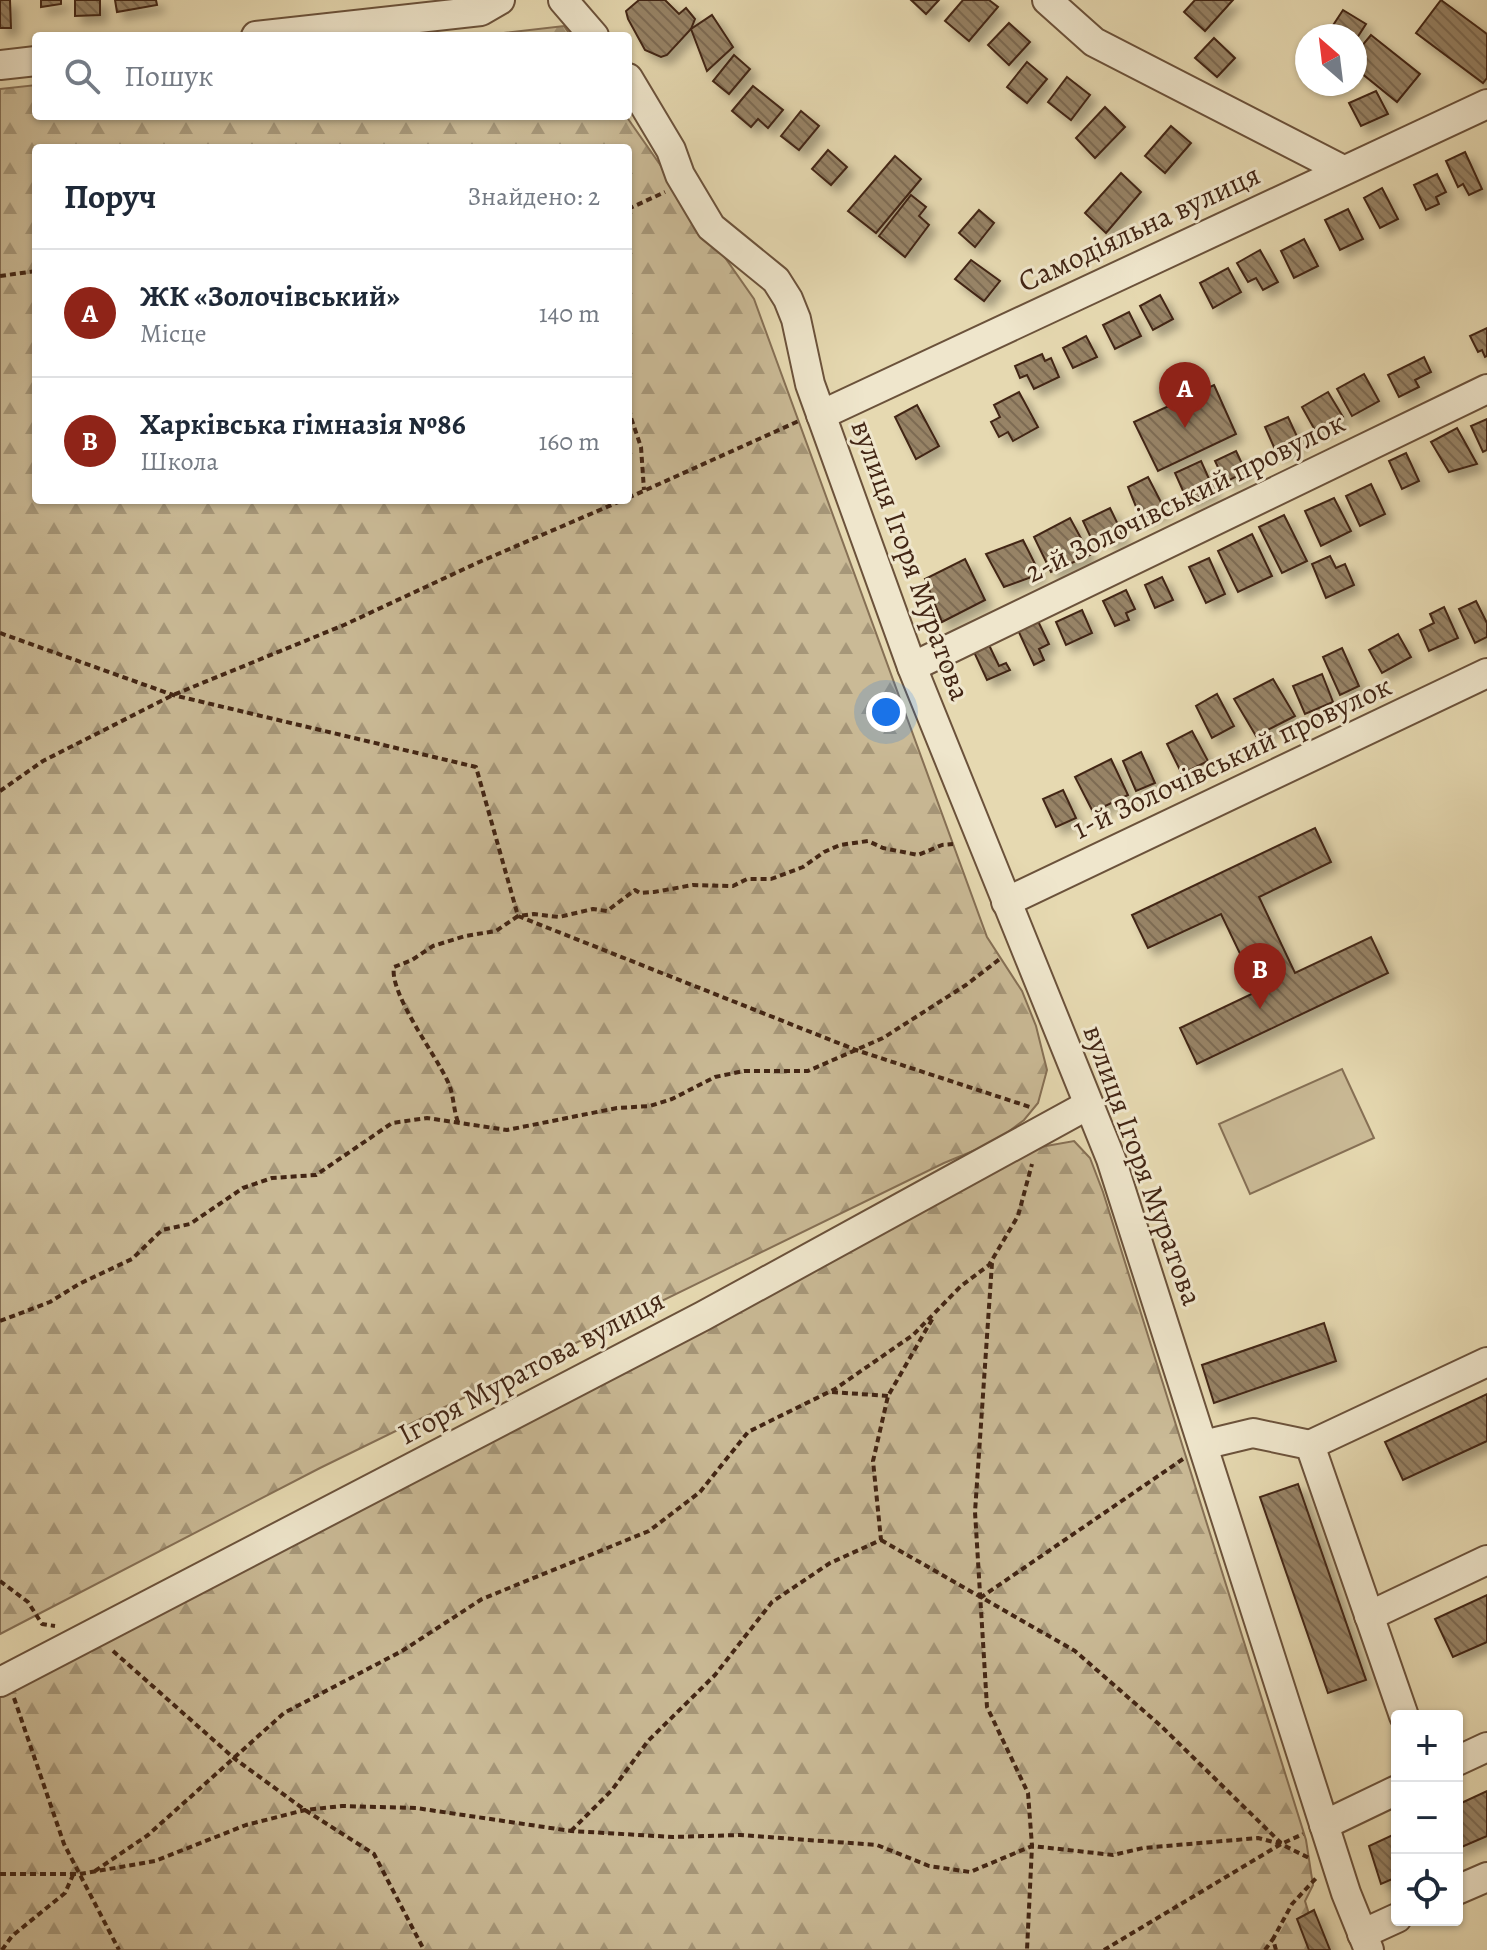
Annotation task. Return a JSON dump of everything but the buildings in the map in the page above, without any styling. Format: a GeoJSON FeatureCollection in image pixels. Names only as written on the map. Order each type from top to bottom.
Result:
{"type":"FeatureCollection","features":[{"type":"Feature","properties":{"kind":"street"},"geometry":{"type":"LineString","coordinates":[[292,32],[481,11],[500,0]]}},
{"type":"Feature","properties":{"kind":"street"},"geometry":{"type":"LineString","coordinates":[[563,0],[591,32]]}},
{"type":"Feature","properties":{"kind":"street"},"geometry":{"type":"LineString","coordinates":[[1047,0],[1094,42],[1343,170]]}},
{"type":"Feature","properties":{"kind":"street"},"geometry":{"type":"LineString","coordinates":[[0,65],[32,61]]}},
{"type":"Feature","properties":{"kind":"street","name":"вулиця Ігоря Муратова"},"geometry":{"type":"LineString","coordinates":[[632,85],[671,150],[682,178],[711,227],[776,280],[796,319],[810,384],[821,415],[912,667],[1006,902],[1066,1118],[1111,1159],[1324,1825],[1366,1942]]}},
{"type":"Feature","properties":{"kind":"street","name":"Самодіяльна вулиця"},"geometry":{"type":"LineString","coordinates":[[821,415],[1487,104]]}},
{"type":"Feature","properties":{"kind":"street","name":"2-й Золочівський провулок"},"geometry":{"type":"LineString","coordinates":[[912,667],[1487,389]]}},
{"type":"Feature","properties":{"kind":"street","name":"1-й Золочівський провулок"},"geometry":{"type":"LineString","coordinates":[[1006,902],[1487,673]]}},
{"type":"Feature","properties":{"kind":"street","name":"Ігоря Муратова вулиця"},"geometry":{"type":"LineString","coordinates":[[4,1680],[703,1316],[1066,1118]]}},
{"type":"Feature","properties":{"kind":"street"},"geometry":{"type":"LineString","coordinates":[[1203,1445],[1253,1433],[1310,1445],[1487,1362]]}},
{"type":"Feature","properties":{"kind":"street"},"geometry":{"type":"LineString","coordinates":[[1310,1445],[1402,1710]]}},
{"type":"Feature","properties":{"kind":"street"},"geometry":{"type":"LineString","coordinates":[[1369,1616],[1487,1560]]}},
{"type":"Feature","properties":{"kind":"street"},"geometry":{"type":"LineString","coordinates":[[1463,1758],[1487,1747]]}},
{"type":"Feature","properties":{"kind":"street"},"geometry":{"type":"LineString","coordinates":[[1324,1825],[1391,1793]]}},
{"type":"Feature","properties":{"kind":"street"},"geometry":{"type":"LineString","coordinates":[[1463,1887],[1487,1877]]}},
{"type":"Feature","properties":{"kind":"street"},"geometry":{"type":"LineString","coordinates":[[1366,1942],[1391,1923]]}},
{"type":"Feature","properties":{"kind":"path"},"geometry":{"type":"LineString","coordinates":[[632,207],[660,196],[682,178]]}},
{"type":"Feature","properties":{"kind":"path"},"geometry":{"type":"LineString","coordinates":[[0,276],[32,272]]}},
{"type":"Feature","properties":{"kind":"path"},"geometry":{"type":"LineString","coordinates":[[632,496],[799,421],[821,415]]}},
{"type":"Feature","properties":{"kind":"path"},"geometry":{"type":"LineString","coordinates":[[632,421],[641,447],[644,490]]}},
{"type":"Feature","properties":{"kind":"path"},"geometry":{"type":"LineString","coordinates":[[0,791],[43,761],[173,695],[358,619],[613,504]]}},
{"type":"Feature","properties":{"kind":"path"},"geometry":{"type":"LineString","coordinates":[[0,633],[173,695],[476,767],[518,916]]}},
{"type":"Feature","properties":{"kind":"path"},"geometry":{"type":"LineString","coordinates":[[458,1122],[454,1115],[452,1090],[402,999],[394,980],[394,967],[433,946],[496,931],[518,916],[559,917],[593,909],[607,911],[635,890],[640,893],[693,885],[733,886],[747,879],[771,879],[803,867],[840,845],[868,841],[883,848],[918,855],[953,844]]}},
{"type":"Feature","properties":{"kind":"path"},"geometry":{"type":"LineString","coordinates":[[93,1872],[148,1835],[284,1713],[402,1651],[482,1599],[649,1531],[700,1492],[748,1432],[830,1391],[913,1335],[992,1260],[1018,1216],[1066,1118],[856,1050],[518,916]]}},
{"type":"Feature","properties":{"kind":"path"},"geometry":{"type":"LineString","coordinates":[[0,1321],[50,1302],[79,1284],[132,1259],[162,1230],[190,1224],[243,1188],[272,1178],[316,1175],[392,1123],[427,1118],[507,1130],[617,1108],[650,1106],[672,1099],[715,1077],[744,1071],[808,1071],[883,1038],[966,985],[1001,958]]}},
{"type":"Feature","properties":{"kind":"path"},"geometry":{"type":"LineString","coordinates":[[992,1260],[975,1512],[987,1707],[1028,1793],[1032,1846],[1027,1950]]}},
{"type":"Feature","properties":{"kind":"path"},"geometry":{"type":"LineString","coordinates":[[881,1540],[873,1461],[888,1396],[938,1310]]}},
{"type":"Feature","properties":{"kind":"path"},"geometry":{"type":"LineString","coordinates":[[830,1391],[888,1396]]}},
{"type":"Feature","properties":{"kind":"path"},"geometry":{"type":"LineString","coordinates":[[980,1598],[1203,1445]]}},
{"type":"Feature","properties":{"kind":"path"},"geometry":{"type":"LineString","coordinates":[[881,1540],[1075,1651],[1161,1726],[1281,1844]]}},
{"type":"Feature","properties":{"kind":"path"},"geometry":{"type":"LineString","coordinates":[[571,1831],[612,1790],[648,1741],[715,1675],[772,1602],[830,1563],[881,1540]]}},
{"type":"Feature","properties":{"kind":"path"},"geometry":{"type":"LineString","coordinates":[[0,1581],[28,1602],[42,1624]]}},
{"type":"Feature","properties":{"kind":"path"},"geometry":{"type":"LineString","coordinates":[[93,1634],[235,1759],[305,1810],[374,1854],[424,1950]]}},
{"type":"Feature","properties":{"kind":"path"},"geometry":{"type":"LineString","coordinates":[[4,1680],[76,1874],[119,1950]]}},
{"type":"Feature","properties":{"kind":"path"},"geometry":{"type":"LineString","coordinates":[[0,1874],[76,1874],[155,1861],[246,1825],[305,1810],[342,1806],[416,1808],[571,1831],[673,1837],[740,1835],[877,1845],[929,1866],[970,1872],[1032,1846],[1113,1855],[1143,1848],[1258,1838],[1281,1844],[1309,1859],[1335,1858]]}},
{"type":"Feature","properties":{"kind":"path"},"geometry":{"type":"LineString","coordinates":[[1104,1950],[1281,1844]]}},
{"type":"Feature","properties":{"kind":"path"},"geometry":{"type":"LineString","coordinates":[[1265,1950],[1292,1904],[1335,1858]]}},
{"type":"Feature","properties":{"kind":"path"},"geometry":{"type":"LineString","coordinates":[[2,1950],[12,1936],[65,1893],[76,1874]]}},
{"type":"Feature","properties":{"kind":"path"},"geometry":{"type":"LineString","coordinates":[[1273,1939],[1276,1950]]}},
{"type":"Feature","properties":{"kind":"green space"},"geometry":{"type":"Polygon","coordinates":[[[564,26],[568,32],[512,32],[564,26]]]}},
{"type":"Feature","properties":{"kind":"green space"},"geometry":{"type":"Polygon","coordinates":[[[32,85],[32,120],[629,120],[754,299],[987,937],[1022,991],[1036,1026],[1047,1070],[1038,1103],[1024,1120],[995,1142],[944,1163],[320,1468],[0,1634],[0,89],[32,85]]]}},
{"type":"Feature","properties":{"kind":"green space"},"geometry":{"type":"Polygon","coordinates":[[[1342,1069],[1374,1138],[1250,1194],[1219,1124],[1342,1069]]]}},
{"type":"Feature","properties":{"kind":"green space"},"geometry":{"type":"Polygon","coordinates":[[[1074,1141],[1090,1158],[1103,1192],[1306,1840],[1313,1885],[1305,1901],[1320,1950],[0,1950],[0,1687],[1035,1148],[1074,1141]]]}},
{"type":"Feature","properties":{"kind":"place","name":"ЖК «Золочівський»"},"geometry":{"type":"Point","coordinates":[1185,428]}},
{"type":"Feature","properties":{"kind":"place","name":"Харківська гімназія №86"},"geometry":{"type":"Point","coordinates":[1260,1009]}}]}
